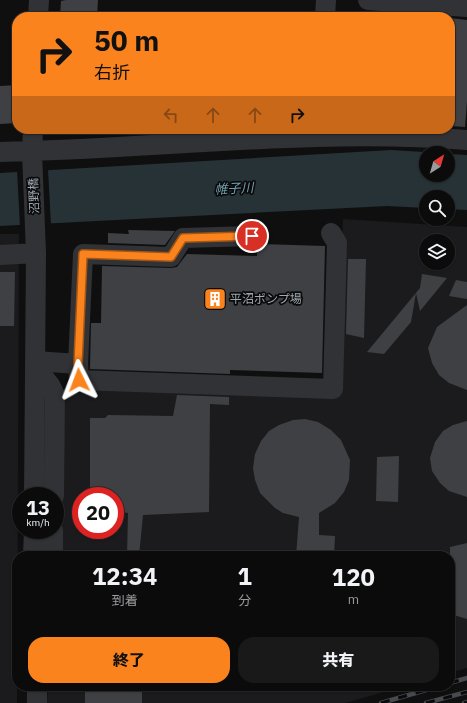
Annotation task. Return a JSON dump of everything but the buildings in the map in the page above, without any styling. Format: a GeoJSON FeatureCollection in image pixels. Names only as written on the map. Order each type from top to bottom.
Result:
{"type":"FeatureCollection","features":[{"type":"Feature","properties":{"kind":"street"},"geometry":{"type":"LineString","coordinates":[[38,0],[38,12]]}},
{"type":"Feature","properties":{"kind":"street"},"geometry":{"type":"LineString","coordinates":[[325,12],[326,0]]}},
{"type":"Feature","properties":{"kind":"street"},"geometry":{"type":"LineString","coordinates":[[368,0],[460,4]]}},
{"type":"Feature","properties":{"kind":"street","name":"沼野橋"},"geometry":{"type":"LineString","coordinates":[[33,134],[32,155],[36,253],[34,486]]}},
{"type":"Feature","properties":{"kind":"street"},"geometry":{"type":"LineString","coordinates":[[0,152],[32,155],[303,134]]}},
{"type":"Feature","properties":{"kind":"street"},"geometry":{"type":"LineString","coordinates":[[351,134],[420,136],[467,140]]}},
{"type":"Feature","properties":{"kind":"street"},"geometry":{"type":"LineString","coordinates":[[252,236],[183,238],[171,257],[83,254],[78,364],[79,380],[333,389],[337,244],[331,233]]}},
{"type":"Feature","properties":{"kind":"street"},"geometry":{"type":"LineString","coordinates":[[0,255],[36,253]]}},
{"type":"Feature","properties":{"kind":"street"},"geometry":{"type":"LineString","coordinates":[[35,364],[78,364]]}},
{"type":"Feature","properties":{"kind":"street"},"geometry":{"type":"LineString","coordinates":[[35,364],[50,385],[55,395],[54,487]]}},
{"type":"Feature","properties":{"kind":"street"},"geometry":{"type":"LineString","coordinates":[[33,551],[34,539]]}},
{"type":"Feature","properties":{"kind":"street"},"geometry":{"type":"LineString","coordinates":[[53,539],[53,551]]}},
{"type":"Feature","properties":{"kind":"street"},"geometry":{"type":"LineString","coordinates":[[32,691],[32,703]]}},
{"type":"Feature","properties":{"kind":"street"},"geometry":{"type":"LineString","coordinates":[[37,691],[37,703]]}},
{"type":"Feature","properties":{"kind":"shaded area"},"geometry":{"type":"Polygon","coordinates":[[[343,219],[419,224],[419,226],[467,227],[467,668],[455,672],[455,551],[56,551],[57,539],[64,539],[64,487],[60,487],[66,389],[336,392],[343,219]]]}},
{"type":"Feature","properties":{"kind":"shaded area"},"geometry":{"type":"Polygon","coordinates":[[[0,234],[19,234],[18,487],[12,487],[12,539],[18,539],[18,551],[12,551],[12,691],[17,691],[17,703],[0,703],[0,234]]]}},
{"type":"Feature","properties":{"kind":"shaded area"},"geometry":{"type":"Polygon","coordinates":[[[48,691],[387,691],[345,703],[47,703],[48,691]]]}},
{"type":"Feature","properties":{"kind":"water","name":"帷子川"},"geometry":{"type":"Polygon","coordinates":[[[391,150],[419,152],[419,182],[455,182],[455,154],[467,155],[467,210],[455,209],[455,190],[419,190],[419,208],[387,206],[0,226],[0,173],[391,150]]]}},
{"type":"Feature","properties":{"kind":"pier"},"geometry":{"type":"Polygon","coordinates":[[[48,169],[51,225],[20,227],[17,170],[48,169]]]}},
{"type":"Feature","properties":{"kind":"railway"},"geometry":{"type":"LineString","coordinates":[[455,682],[467,678]]}},
{"type":"Feature","properties":{"kind":"railway"},"geometry":{"type":"LineString","coordinates":[[381,703],[423,691]]}},
{"type":"Feature","properties":{"kind":"railway"},"geometry":{"type":"LineString","coordinates":[[426,703],[467,692]]}},
{"type":"Feature","properties":{"kind":"place","name":"平沼ポンプ場"},"geometry":{"type":"Point","coordinates":[215,299]}},
{"type":"Feature","properties":{"kind":"route"},"geometry":{"type":"LineString","coordinates":[[79,380],[78,364],[83,254],[171,257],[183,238],[252,236]]}}]}
